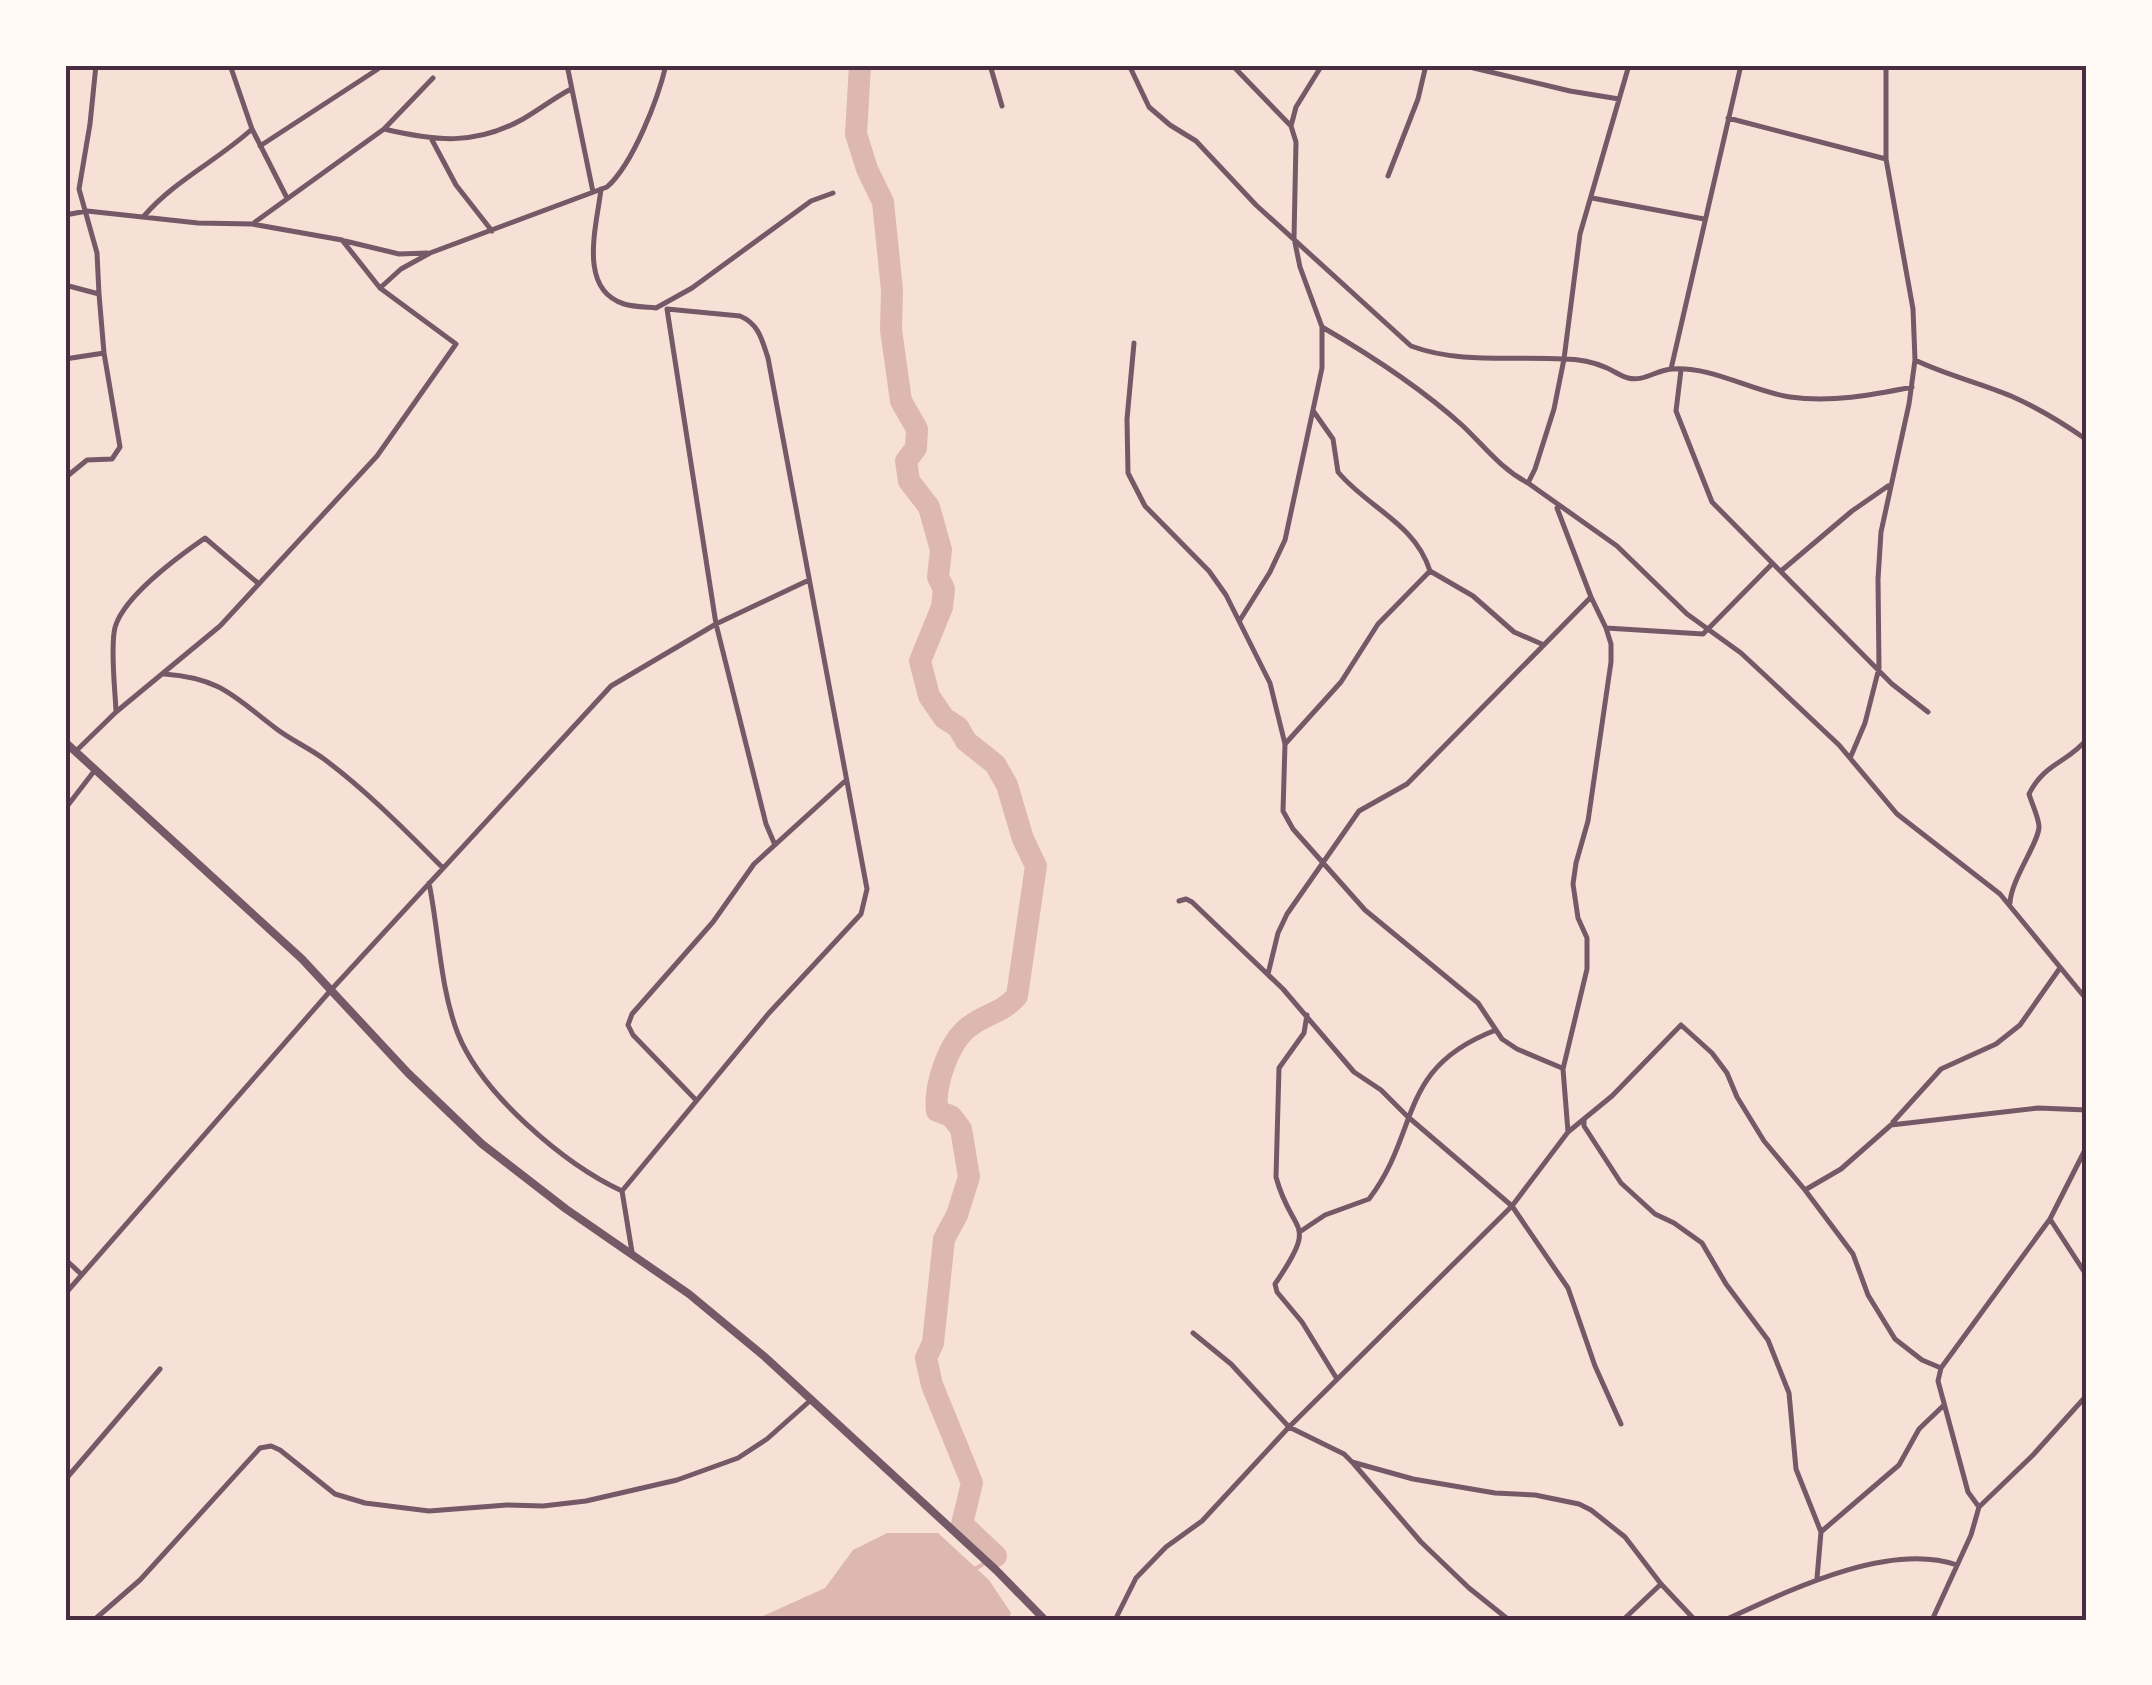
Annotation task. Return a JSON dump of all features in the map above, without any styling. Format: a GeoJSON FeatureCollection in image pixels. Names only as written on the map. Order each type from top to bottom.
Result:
{"type":"FeatureCollection","features":[{"type":"Feature","properties":{"kind":"street"},"geometry":{"type":"LineString","coordinates":[[65,478],[86,460],[112,459],[120,448],[104,353],[97,252],[79,180],[96,65]]}},
{"type":"Feature","properties":{"kind":"street"},"geometry":{"type":"LineString","coordinates":[[230,65],[252,130],[288,199]]}},
{"type":"Feature","properties":{"kind":"street"},"geometry":{"type":"LineString","coordinates":[[260,146],[380,65]]}},
{"type":"Feature","properties":{"kind":"street"},"geometry":{"type":"LineString","coordinates":[[567,65],[592,192]]}},
{"type":"Feature","properties":{"kind":"street"},"geometry":{"type":"LineString","coordinates":[[380,288],[401,269],[430,252],[492,232],[601,189],[618,178],[646,121],[666,65]]}},
{"type":"Feature","properties":{"kind":"street"},"geometry":{"type":"LineString","coordinates":[[990,65],[1002,106]]}},
{"type":"Feature","properties":{"kind":"street"},"geometry":{"type":"LineString","coordinates":[[1129,65],[1149,107],[1170,126],[1196,140],[1256,205],[1411,346],[1426,352],[1476,358],[1564,358],[1589,362],[1638,380],[1671,369],[1681,370],[1709,374],[1791,398],[1868,396],[1912,386]]}},
{"type":"Feature","properties":{"kind":"street"},"geometry":{"type":"LineString","coordinates":[[1232,65],[1291,126],[1296,142],[1294,238],[1322,327],[1322,368],[1284,540],[1270,572],[1240,620]]}},
{"type":"Feature","properties":{"kind":"street"},"geometry":{"type":"LineString","coordinates":[[1291,126],[1296,107],[1322,65]]}},
{"type":"Feature","properties":{"kind":"street"},"geometry":{"type":"LineString","coordinates":[[1388,176],[1418,99],[1426,65]]}},
{"type":"Feature","properties":{"kind":"street"},"geometry":{"type":"LineString","coordinates":[[1461,65],[1570,92],[1620,99]]}},
{"type":"Feature","properties":{"kind":"street"},"geometry":{"type":"LineString","coordinates":[[1528,482],[1544,444],[1564,358],[1580,234],[1629,65]]}},
{"type":"Feature","properties":{"kind":"street"},"geometry":{"type":"LineString","coordinates":[[1671,369],[1741,65]]}},
{"type":"Feature","properties":{"kind":"street"},"geometry":{"type":"LineString","coordinates":[[1850,757],[1879,668],[1881,532],[1914,360],[1914,308],[1886,158],[1886,65]]}},
{"type":"Feature","properties":{"kind":"street"},"geometry":{"type":"LineString","coordinates":[[252,224],[384,129],[433,78]]}},
{"type":"Feature","properties":{"kind":"street"},"geometry":{"type":"LineString","coordinates":[[384,129],[432,140],[463,139],[504,128],[571,90]]}},
{"type":"Feature","properties":{"kind":"street"},"geometry":{"type":"LineString","coordinates":[[1728,118],[1886,158]]}},
{"type":"Feature","properties":{"kind":"street"},"geometry":{"type":"LineString","coordinates":[[144,217],[179,182],[221,157],[252,130]]}},
{"type":"Feature","properties":{"kind":"street"},"geometry":{"type":"LineString","coordinates":[[432,140],[448,174],[492,232]]}},
{"type":"Feature","properties":{"kind":"street"},"geometry":{"type":"LineString","coordinates":[[601,189],[593,261],[601,290],[624,304],[740,316],[758,328],[768,358],[867,888],[862,914],[768,1013],[622,1191],[632,1255]]}},
{"type":"Feature","properties":{"kind":"street"},"geometry":{"type":"LineString","coordinates":[[656,308],[692,288],[811,201],[833,193]]}},
{"type":"Feature","properties":{"kind":"street"},"geometry":{"type":"LineString","coordinates":[[1592,198],[1704,219]]}},
{"type":"Feature","properties":{"kind":"street"},"geometry":{"type":"LineString","coordinates":[[65,215],[87,211],[198,223],[252,224],[399,254],[430,252]]}},
{"type":"Feature","properties":{"kind":"street"},"geometry":{"type":"LineString","coordinates":[[76,752],[116,712],[220,626],[378,456],[456,344],[380,288],[342,240]]}},
{"type":"Feature","properties":{"kind":"street"},"geometry":{"type":"LineString","coordinates":[[65,285],[99,294]]}},
{"type":"Feature","properties":{"kind":"street"},"geometry":{"type":"LineString","coordinates":[[667,309],[716,624],[766,824],[775,845]]}},
{"type":"Feature","properties":{"kind":"street"},"geometry":{"type":"LineString","coordinates":[[1322,327],[1402,376],[1464,427],[1513,475],[1617,546],[1687,614],[1741,653],[1850,757],[1897,814],[2000,894],[2087,1000]]}},
{"type":"Feature","properties":{"kind":"street"},"geometry":{"type":"LineString","coordinates":[[1134,344],[1127,419],[1128,473],[1146,506],[1209,571],[1240,620],[1270,684],[1285,744],[1284,810],[1294,830],[1365,910],[1478,1004],[1516,1050],[1564,1069]]}},
{"type":"Feature","properties":{"kind":"street"},"geometry":{"type":"LineString","coordinates":[[65,359],[104,353]]}},
{"type":"Feature","properties":{"kind":"street"},"geometry":{"type":"LineString","coordinates":[[1914,360],[2009,396],[2087,440]]}},
{"type":"Feature","properties":{"kind":"street"},"geometry":{"type":"LineString","coordinates":[[1681,370],[1676,412],[1712,502],[1892,684],[1928,712]]}},
{"type":"Feature","properties":{"kind":"street"},"geometry":{"type":"LineString","coordinates":[[1314,412],[1334,439],[1338,472],[1413,536],[1430,571],[1473,596],[1514,632],[1544,645]]}},
{"type":"Feature","properties":{"kind":"street"},"geometry":{"type":"LineString","coordinates":[[1781,571],[1890,484]]}},
{"type":"Feature","properties":{"kind":"street"},"geometry":{"type":"LineString","coordinates":[[1556,505],[1611,644],[1588,820],[1573,884],[1578,918],[1587,938],[1587,969],[1564,1069],[1568,1132]]}},
{"type":"Feature","properties":{"kind":"street"},"geometry":{"type":"LineString","coordinates":[[116,712],[113,634],[116,620],[136,592],[205,538],[259,584]]}},
{"type":"Feature","properties":{"kind":"street"},"geometry":{"type":"LineString","coordinates":[[1606,628],[1698,635],[1771,564]]}},
{"type":"Feature","properties":{"kind":"street"},"geometry":{"type":"LineString","coordinates":[[1285,744],[1341,682],[1378,624],[1430,571]]}},
{"type":"Feature","properties":{"kind":"street"},"geometry":{"type":"LineString","coordinates":[[65,1294],[331,990],[611,686],[716,624],[809,580]]}},
{"type":"Feature","properties":{"kind":"street"},"geometry":{"type":"LineString","coordinates":[[1268,974],[1286,914],[1359,811],[1407,784],[1592,597]]}},
{"type":"Feature","properties":{"kind":"street"},"geometry":{"type":"LineString","coordinates":[[164,674],[229,690],[282,733],[326,760],[443,868]]}},
{"type":"Feature","properties":{"kind":"street"},"geometry":{"type":"LineString","coordinates":[[2010,906],[2011,893],[2039,826],[2030,794],[2049,766],[2087,739]]}},
{"type":"Feature","properties":{"kind":"street"},"geometry":{"type":"LineString","coordinates":[[65,742],[276,935],[482,1144],[703,1306],[812,1399],[1046,1620]]}},
{"type":"Feature","properties":{"kind":"street"},"geometry":{"type":"LineString","coordinates":[[65,809],[95,770]]}},
{"type":"Feature","properties":{"kind":"street"},"geometry":{"type":"LineString","coordinates":[[694,1099],[633,1035],[628,1025],[632,1014],[712,922],[754,864],[846,780]]}},
{"type":"Feature","properties":{"kind":"street"},"geometry":{"type":"LineString","coordinates":[[429,884],[450,1008],[467,1052],[493,1087],[541,1137],[592,1177],[622,1191]]}},
{"type":"Feature","properties":{"kind":"street"},"geometry":{"type":"LineString","coordinates":[[1179,901],[1192,902],[1268,974],[1329,1039],[1341,1059],[1512,1206],[1568,1288],[1595,1366],[1621,1424]]}},
{"type":"Feature","properties":{"kind":"street"},"geometry":{"type":"LineString","coordinates":[[1805,1190],[1841,1169],[1891,1125],[1941,1069],[1996,1044],[2020,1025],[2060,968]]}},
{"type":"Feature","properties":{"kind":"street"},"geometry":{"type":"LineString","coordinates":[[1307,1016],[1304,1034],[1283,1060],[1278,1076],[1276,1177],[1302,1231],[1299,1246],[1275,1284],[1337,1379]]}},
{"type":"Feature","properties":{"kind":"street"},"geometry":{"type":"LineString","coordinates":[[1115,1620],[1136,1578],[1166,1547],[1202,1521],[1289,1426],[1512,1206],[1568,1132],[1612,1096],[1681,1025],[1720,1063],[1764,1141],[1853,1254],[1868,1295],[1894,1339],[1922,1360],[1942,1368]]}},
{"type":"Feature","properties":{"kind":"street"},"geometry":{"type":"LineString","coordinates":[[1302,1231],[1326,1214],[1369,1199],[1390,1162],[1420,1088],[1468,1041],[1496,1030]]}},
{"type":"Feature","properties":{"kind":"street"},"geometry":{"type":"LineString","coordinates":[[1891,1125],[2038,1108],[2087,1110]]}},
{"type":"Feature","properties":{"kind":"street"},"geometry":{"type":"LineString","coordinates":[[1584,1120],[1621,1183],[1655,1214],[1702,1242],[1726,1284],[1768,1340],[1788,1393],[1796,1469],[1821,1532],[1817,1578]]}},
{"type":"Feature","properties":{"kind":"street"},"geometry":{"type":"LineString","coordinates":[[1978,1507],[1968,1492],[1938,1381],[1942,1368],[2050,1219],[2087,1146]]}},
{"type":"Feature","properties":{"kind":"street"},"geometry":{"type":"LineString","coordinates":[[2050,1219],[2087,1276]]}},
{"type":"Feature","properties":{"kind":"street"},"geometry":{"type":"LineString","coordinates":[[65,1259],[81,1274]]}},
{"type":"Feature","properties":{"kind":"street"},"geometry":{"type":"LineString","coordinates":[[1193,1333],[1230,1364],[1289,1426],[1344,1454],[1421,1542],[1509,1620]]}},
{"type":"Feature","properties":{"kind":"street"},"geometry":{"type":"LineString","coordinates":[[65,1480],[160,1369]]}},
{"type":"Feature","properties":{"kind":"street"},"geometry":{"type":"LineString","coordinates":[[1932,1620],[1958,1565],[1978,1507],[2087,1395]]}},
{"type":"Feature","properties":{"kind":"street"},"geometry":{"type":"LineString","coordinates":[[94,1620],[140,1580],[260,1448],[271,1446],[280,1450],[335,1494],[365,1503],[429,1510],[507,1504],[544,1506],[586,1501],[677,1480],[738,1458],[812,1399]]}},
{"type":"Feature","properties":{"kind":"street"},"geometry":{"type":"LineString","coordinates":[[1821,1532],[1899,1464],[1919,1429],[1944,1405]]}},
{"type":"Feature","properties":{"kind":"street"},"geometry":{"type":"LineString","coordinates":[[1352,1462],[1413,1479],[1579,1504],[1601,1516],[1625,1537],[1660,1584],[1695,1620]]}},
{"type":"Feature","properties":{"kind":"street"},"geometry":{"type":"LineString","coordinates":[[1725,1620],[1817,1578],[1904,1559],[1939,1558],[1958,1565]]}},
{"type":"Feature","properties":{"kind":"street"},"geometry":{"type":"LineString","coordinates":[[1623,1620],[1660,1584]]}},
{"type":"Feature","properties":{"kind":"shaded area"},"geometry":{"type":"Polygon","coordinates":[[[887,1533],[938,1533],[989,1580],[1011,1613],[1008,1620],[754,1620],[825,1588],[853,1550],[887,1533]]]}},
{"type":"Feature","properties":{"kind":"waterway"},"geometry":{"type":"LineString","coordinates":[[860,65],[856,134],[883,202],[892,290],[891,330],[901,401],[917,429],[916,448],[906,461],[909,481],[929,507],[941,550],[938,577],[944,589],[942,607],[920,661],[929,696],[944,718],[995,764],[1007,785],[1023,839],[1036,866],[1017,996],[962,1033],[944,1065],[937,1101],[937,1111],[951,1116],[961,1129],[969,1177],[957,1215],[944,1239],[933,1343],[926,1358],[932,1385],[972,1483],[962,1524],[996,1556]]}},
{"type":"Feature","properties":{"kind":"waterway"},"geometry":{"type":"LineString","coordinates":[[975,1569],[996,1556]]}}]}
